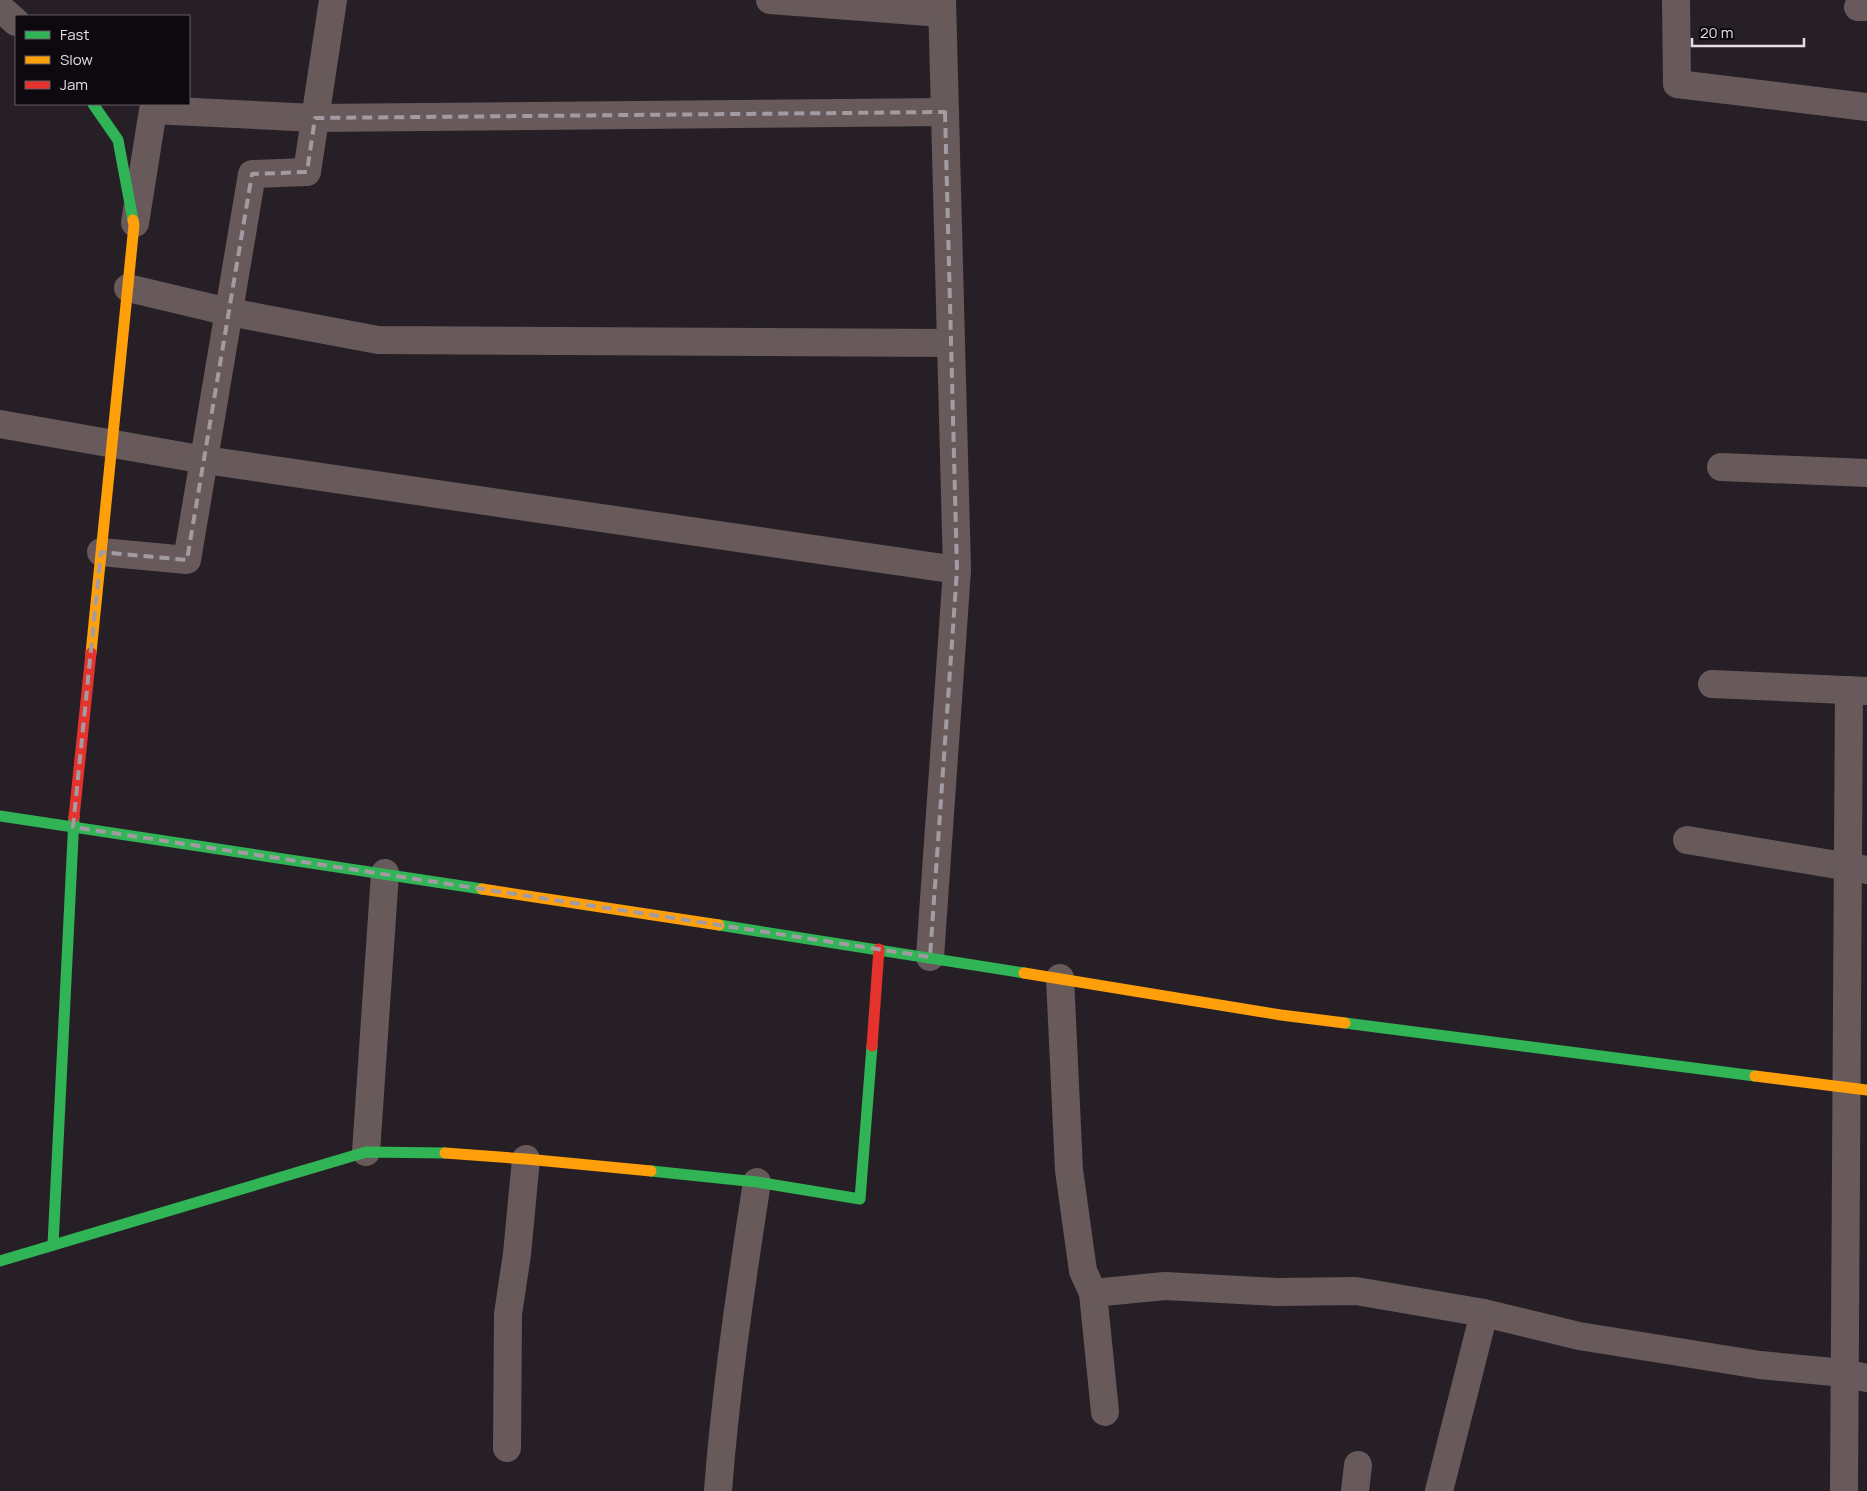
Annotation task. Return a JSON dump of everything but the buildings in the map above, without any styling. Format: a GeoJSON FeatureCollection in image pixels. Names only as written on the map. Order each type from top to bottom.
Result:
{"type":"FeatureCollection","features":[{"type":"Feature","properties":{"kind":"street"},"geometry":{"type":"LineString","coordinates":[[101,552],[187,560],[252,174],[307,172],[333,0]]}},
{"type":"Feature","properties":{"kind":"street"},"geometry":{"type":"LineString","coordinates":[[770,0],[942,7],[957,570],[930,957]]}},
{"type":"Feature","properties":{"kind":"street"},"geometry":{"type":"LineString","coordinates":[[1676,0],[1677,84],[1867,107]]}},
{"type":"Feature","properties":{"kind":"street"},"geometry":{"type":"LineString","coordinates":[[0,8],[15,21]]}},
{"type":"Feature","properties":{"kind":"street"},"geometry":{"type":"LineString","coordinates":[[94,105],[118,140],[134,225]]}},
{"type":"Feature","properties":{"kind":"street"},"geometry":{"type":"LineString","coordinates":[[53,1245],[73,827],[134,225],[153,110],[315,118],[945,112]]}},
{"type":"Feature","properties":{"kind":"street"},"geometry":{"type":"LineString","coordinates":[[128,288],[229,312],[378,340],[951,343]]}},
{"type":"Feature","properties":{"kind":"street"},"geometry":{"type":"LineString","coordinates":[[0,424],[204,460],[957,570]]}},
{"type":"Feature","properties":{"kind":"street"},"geometry":{"type":"LineString","coordinates":[[1722,467],[1867,473]]}},
{"type":"Feature","properties":{"kind":"street"},"geometry":{"type":"LineString","coordinates":[[1712,684],[1858,690],[1856,1376],[1844,1491]]}},
{"type":"Feature","properties":{"kind":"street"},"geometry":{"type":"LineString","coordinates":[[0,816],[879,949],[1281,1016],[1857,1089]]}},
{"type":"Feature","properties":{"kind":"street"},"geometry":{"type":"LineString","coordinates":[[1687,840],[1857,868]]}},
{"type":"Feature","properties":{"kind":"street"},"geometry":{"type":"LineString","coordinates":[[366,1152],[385,874]]}},
{"type":"Feature","properties":{"kind":"street"},"geometry":{"type":"LineString","coordinates":[[0,1261],[366,1152],[426,1152],[526,1160],[757,1182],[860,1199],[879,949]]}},
{"type":"Feature","properties":{"kind":"street"},"geometry":{"type":"LineString","coordinates":[[1060,978],[1069,1170],[1083,1271],[1092,1293],[1105,1412]]}},
{"type":"Feature","properties":{"kind":"street"},"geometry":{"type":"LineString","coordinates":[[507,1448],[508,1314],[517,1254],[526,1160]]}},
{"type":"Feature","properties":{"kind":"street"},"geometry":{"type":"LineString","coordinates":[[718,1491],[724,1417],[736,1320],[757,1182]]}},
{"type":"Feature","properties":{"kind":"street"},"geometry":{"type":"LineString","coordinates":[[1092,1293],[1165,1286],[1277,1292],[1356,1291],[1484,1313],[1588,1338],[1760,1365],[1856,1376]]}},
{"type":"Feature","properties":{"kind":"street"},"geometry":{"type":"LineString","coordinates":[[1439,1491],[1484,1313]]}},
{"type":"Feature","properties":{"kind":"highlighted area"},"geometry":{"type":"Polygon","coordinates":[[[945,112],[957,570],[930,957],[73,827],[101,552],[187,560],[252,174],[307,172],[315,118],[945,112]]]}},
{"type":"Feature","properties":{"kind":"traffic: fast"},"geometry":{"type":"LineString","coordinates":[[94,105],[118,140],[133,220]]}},
{"type":"Feature","properties":{"kind":"traffic: fast"},"geometry":{"type":"LineString","coordinates":[[0,816],[482,889]]}},
{"type":"Feature","properties":{"kind":"traffic: fast"},"geometry":{"type":"LineString","coordinates":[[53,1245],[74,817]]}},
{"type":"Feature","properties":{"kind":"traffic: fast"},"geometry":{"type":"LineString","coordinates":[[719,925],[1024,973]]}},
{"type":"Feature","properties":{"kind":"traffic: fast"},"geometry":{"type":"LineString","coordinates":[[1345,1023],[1755,1076]]}},
{"type":"Feature","properties":{"kind":"traffic: fast"},"geometry":{"type":"LineString","coordinates":[[651,1171],[757,1182],[860,1199],[872,1046]]}},
{"type":"Feature","properties":{"kind":"traffic: fast"},"geometry":{"type":"LineString","coordinates":[[0,1261],[366,1152],[445,1153]]}},
{"type":"Feature","properties":{"kind":"traffic: slow"},"geometry":{"type":"LineString","coordinates":[[91,653],[133,220]]}},
{"type":"Feature","properties":{"kind":"traffic: slow"},"geometry":{"type":"LineString","coordinates":[[482,889],[719,925]]}},
{"type":"Feature","properties":{"kind":"traffic: slow"},"geometry":{"type":"LineString","coordinates":[[1024,973],[1281,1015],[1345,1023]]}},
{"type":"Feature","properties":{"kind":"traffic: slow"},"geometry":{"type":"LineString","coordinates":[[1755,1076],[1867,1090]]}},
{"type":"Feature","properties":{"kind":"traffic: slow"},"geometry":{"type":"LineString","coordinates":[[445,1153],[651,1171]]}},
{"type":"Feature","properties":{"kind":"traffic: jam"},"geometry":{"type":"LineString","coordinates":[[74,817],[91,653]]}},
{"type":"Feature","properties":{"kind":"traffic: jam"},"geometry":{"type":"LineString","coordinates":[[872,1046],[879,949]]}}]}
